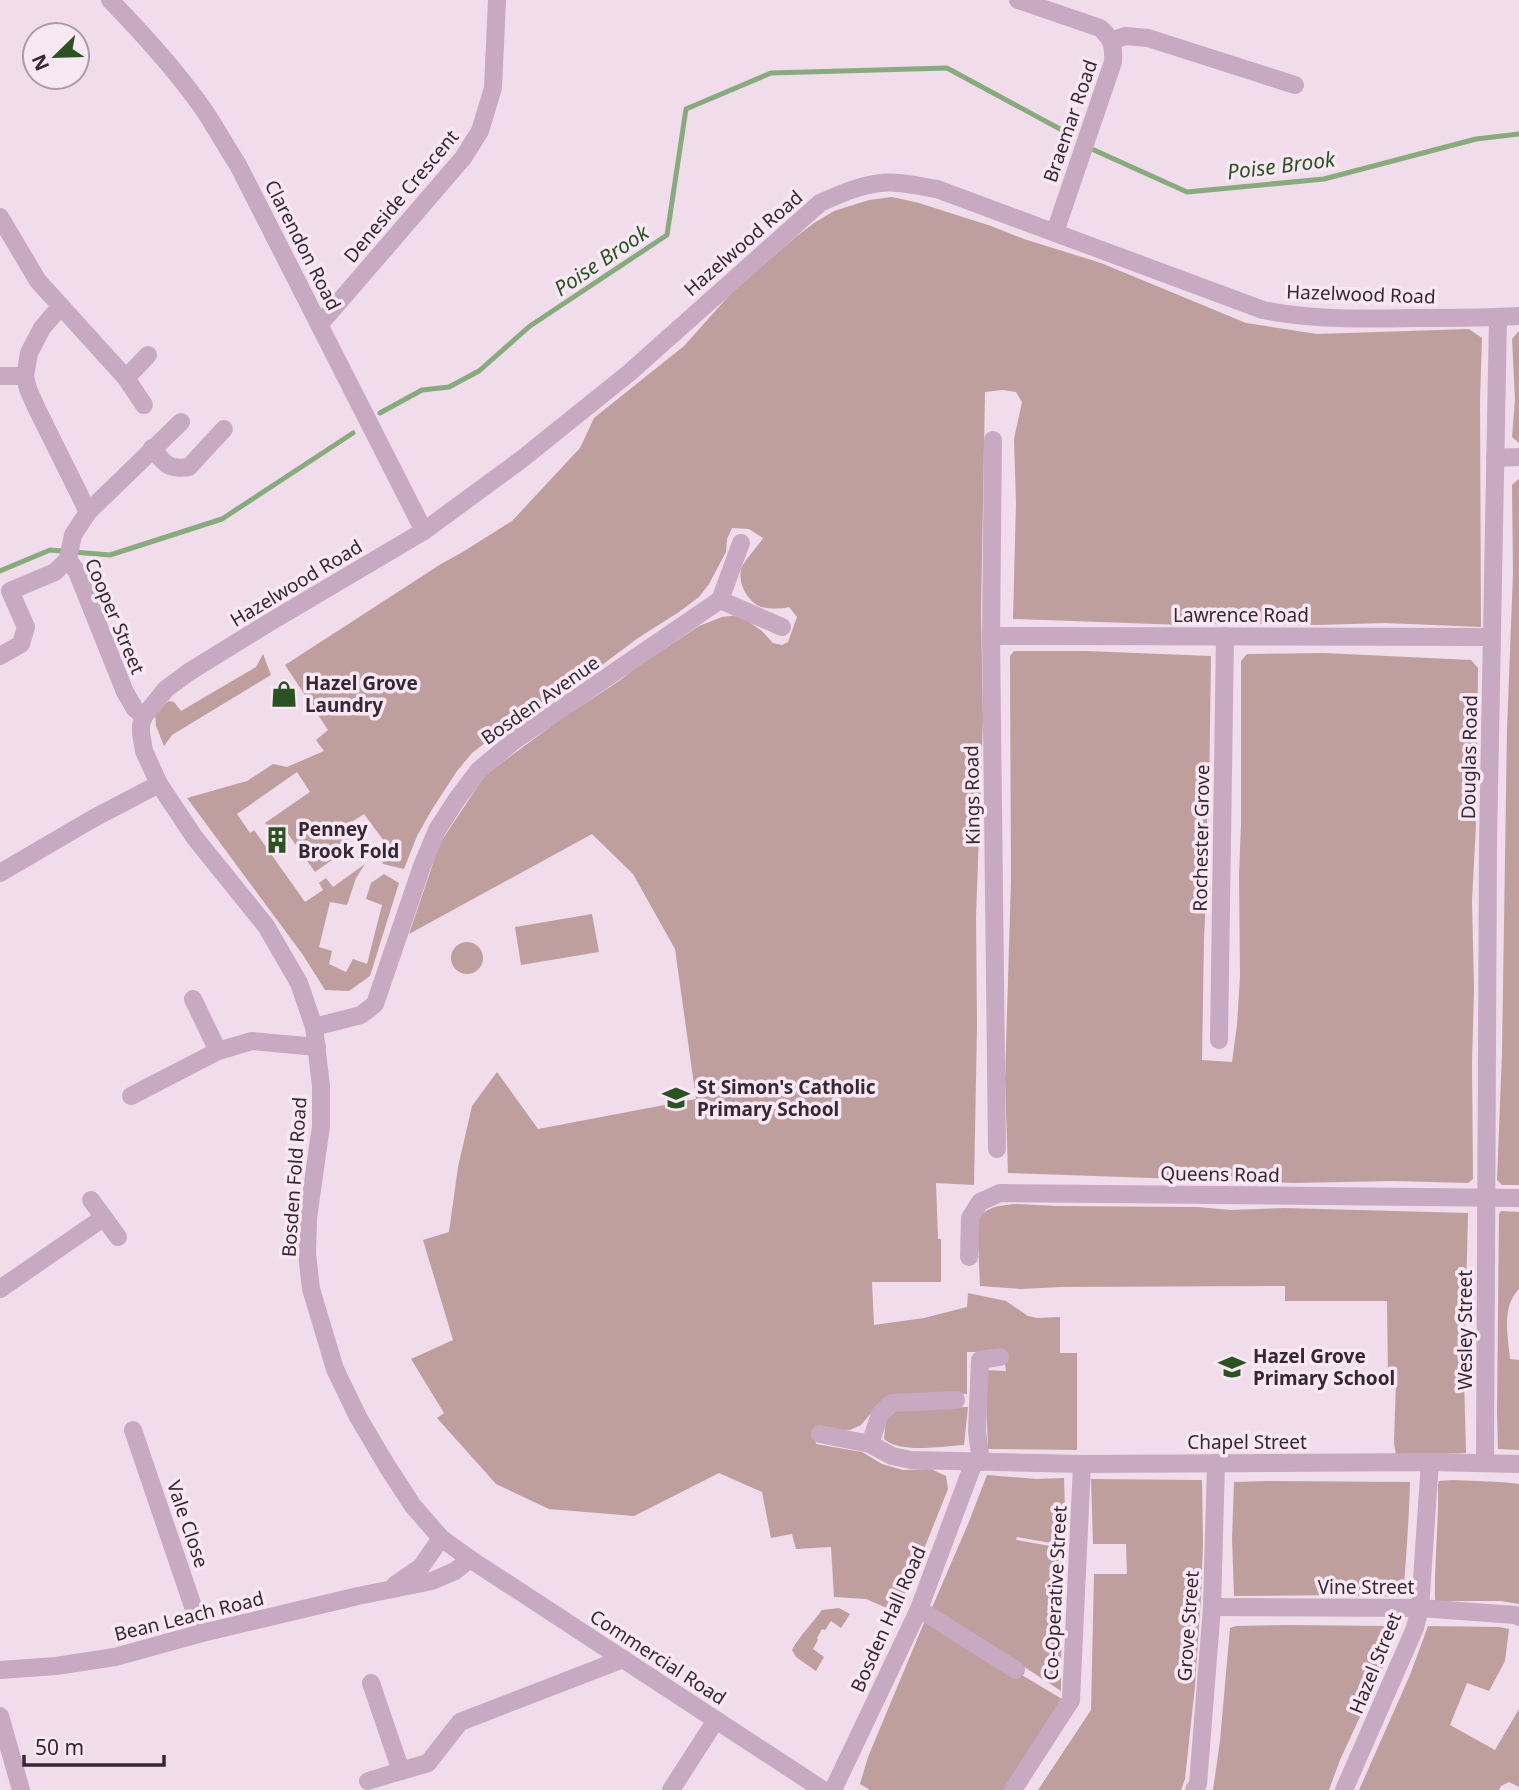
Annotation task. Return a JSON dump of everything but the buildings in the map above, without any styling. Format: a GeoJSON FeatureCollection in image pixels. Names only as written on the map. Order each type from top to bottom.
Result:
{"type":"FeatureCollection","features":[{"type":"Feature","properties":{"kind":"street","name":"Clarendon Road"},"geometry":{"type":"LineString","coordinates":[[110,0],[172,68],[206,113],[238,165],[424,531]]}},
{"type":"Feature","properties":{"kind":"street","name":"Deneside Crescent"},"geometry":{"type":"LineString","coordinates":[[320,324],[463,158],[480,131],[493,88],[497,0]]}},
{"type":"Feature","properties":{"kind":"street","name":"Braemar Road"},"geometry":{"type":"LineString","coordinates":[[1018,0],[1100,28],[1112,41],[1114,52],[1113,62],[1055,232]]}},
{"type":"Feature","properties":{"kind":"street"},"geometry":{"type":"LineString","coordinates":[[1112,41],[1125,36],[1148,38],[1295,85]]}},
{"type":"Feature","properties":{"kind":"street","name":"Hazelwood Road"},"geometry":{"type":"LineString","coordinates":[[144,716],[166,689],[189,672],[424,531],[522,458],[628,373],[820,203],[869,184],[897,182],[937,189],[1263,310],[1324,318],[1519,316]]}},
{"type":"Feature","properties":{"kind":"street"},"geometry":{"type":"LineString","coordinates":[[0,217],[38,281],[126,378],[144,405]]}},
{"type":"Feature","properties":{"kind":"street"},"geometry":{"type":"LineString","coordinates":[[61,306],[42,328],[29,352],[25,376],[36,407],[88,512]]}},
{"type":"Feature","properties":{"kind":"street","name":"Douglas Road"},"geometry":{"type":"LineString","coordinates":[[1486,1198],[1491,637],[1498,317]]}},
{"type":"Feature","properties":{"kind":"street"},"geometry":{"type":"LineString","coordinates":[[126,378],[148,355]]}},
{"type":"Feature","properties":{"kind":"street"},"geometry":{"type":"LineString","coordinates":[[0,376],[25,376]]}},
{"type":"Feature","properties":{"kind":"street","name":"Cooper Street"},"geometry":{"type":"LineString","coordinates":[[144,716],[129,701],[77,572],[68,559],[73,534],[88,512],[181,422]]}},
{"type":"Feature","properties":{"kind":"street"},"geometry":{"type":"LineString","coordinates":[[152,448],[163,462],[176,469],[189,467],[224,429]]}},
{"type":"Feature","properties":{"kind":"street","name":"Kings Road"},"geometry":{"type":"LineString","coordinates":[[993,440],[991,636],[997,1149]]}},
{"type":"Feature","properties":{"kind":"street"},"geometry":{"type":"LineString","coordinates":[[1495,458],[1519,457]]}},
{"type":"Feature","properties":{"kind":"street"},"geometry":{"type":"LineString","coordinates":[[741,543],[720,600],[782,627]]}},
{"type":"Feature","properties":{"kind":"street"},"geometry":{"type":"LineString","coordinates":[[0,656],[20,644],[26,627],[10,591],[55,572],[68,559]]}},
{"type":"Feature","properties":{"kind":"street","name":"Bosden Avenue"},"geometry":{"type":"LineString","coordinates":[[314,1027],[361,1014],[375,1003],[437,830],[480,770],[515,740],[720,600]]}},
{"type":"Feature","properties":{"kind":"street","name":"Lawrence Road"},"geometry":{"type":"LineString","coordinates":[[991,636],[1491,637]]}},
{"type":"Feature","properties":{"kind":"street","name":"Rochester Grove"},"geometry":{"type":"LineString","coordinates":[[1219,1040],[1225,636]]}},
{"type":"Feature","properties":{"kind":"street","name":"Bosden Fold Road"},"geometry":{"type":"LineString","coordinates":[[144,716],[141,733],[144,751],[159,784],[195,838],[266,926],[299,983],[314,1027],[321,1086],[321,1126],[308,1218],[307,1254],[311,1289],[335,1369],[358,1417],[413,1506],[441,1538],[470,1559]]}},
{"type":"Feature","properties":{"kind":"street"},"geometry":{"type":"LineString","coordinates":[[0,873],[159,784]]}},
{"type":"Feature","properties":{"kind":"street"},"geometry":{"type":"LineString","coordinates":[[193,999],[218,1051]]}},
{"type":"Feature","properties":{"kind":"street"},"geometry":{"type":"LineString","coordinates":[[131,1096],[218,1051],[252,1041],[317,1046]]}},
{"type":"Feature","properties":{"kind":"street","name":"Queens Road"},"geometry":{"type":"LineString","coordinates":[[970,1257],[970,1218],[980,1202],[1000,1193],[1519,1198]]}},
{"type":"Feature","properties":{"kind":"street","name":"Wesley Street"},"geometry":{"type":"LineString","coordinates":[[1485,1462],[1486,1198]]}},
{"type":"Feature","properties":{"kind":"street"},"geometry":{"type":"LineString","coordinates":[[91,1200],[118,1237]]}},
{"type":"Feature","properties":{"kind":"street"},"geometry":{"type":"LineString","coordinates":[[0,1289],[103,1218]]}},
{"type":"Feature","properties":{"kind":"street"},"geometry":{"type":"LineString","coordinates":[[978,1462],[981,1360],[1000,1357]]}},
{"type":"Feature","properties":{"kind":"street"},"geometry":{"type":"LineString","coordinates":[[870,1444],[880,1414],[892,1403],[956,1400]]}},
{"type":"Feature","properties":{"kind":"street","name":"Vale Close"},"geometry":{"type":"LineString","coordinates":[[133,1430],[202,1633]]}},
{"type":"Feature","properties":{"kind":"street","name":"Chapel Street"},"geometry":{"type":"LineString","coordinates":[[820,1434],[870,1444],[892,1456],[911,1460],[1082,1464],[1519,1464]]}},
{"type":"Feature","properties":{"kind":"street","name":"Bosden Hall Road"},"geometry":{"type":"LineString","coordinates":[[833,1790],[919,1609],[978,1462]]}},
{"type":"Feature","properties":{"kind":"street","name":"Hazel Street"},"geometry":{"type":"LineString","coordinates":[[1344,1790],[1415,1628],[1420,1608],[1430,1462]]}},
{"type":"Feature","properties":{"kind":"street","name":"Grove Street"},"geometry":{"type":"LineString","coordinates":[[1194,1790],[1198,1784],[1212,1607],[1216,1463]]}},
{"type":"Feature","properties":{"kind":"street","name":"Co-Operative Street"},"geometry":{"type":"LineString","coordinates":[[1013,1790],[1071,1700],[1082,1464]]}},
{"type":"Feature","properties":{"kind":"street","name":"Bean Leach Road"},"geometry":{"type":"LineString","coordinates":[[386,1591],[421,1567],[441,1538]]}},
{"type":"Feature","properties":{"kind":"street","name":"Bean Leach Road"},"geometry":{"type":"LineString","coordinates":[[0,1670],[56,1666],[115,1657],[202,1633],[432,1581],[455,1571],[470,1559]]}},
{"type":"Feature","properties":{"kind":"street","name":"Commercial Road"},"geometry":{"type":"LineString","coordinates":[[470,1559],[823,1790]]}},
{"type":"Feature","properties":{"kind":"street","name":"Vine Street"},"geometry":{"type":"LineString","coordinates":[[1212,1607],[1420,1608],[1519,1617]]}},
{"type":"Feature","properties":{"kind":"street"},"geometry":{"type":"LineString","coordinates":[[919,1609],[1017,1670]]}},
{"type":"Feature","properties":{"kind":"street"},"geometry":{"type":"LineString","coordinates":[[368,1781],[428,1763],[460,1722],[623,1659]]}},
{"type":"Feature","properties":{"kind":"street"},"geometry":{"type":"LineString","coordinates":[[371,1683],[401,1772]]}},
{"type":"Feature","properties":{"kind":"street"},"geometry":{"type":"LineString","coordinates":[[0,1716],[21,1790]]}},
{"type":"Feature","properties":{"kind":"street"},"geometry":{"type":"LineString","coordinates":[[671,1790],[716,1720]]}},
{"type":"Feature","properties":{"kind":"shaded area"},"geometry":{"type":"Polygon","coordinates":[[[892,197],[919,203],[1101,263],[1246,323],[1317,334],[1469,329],[1482,338],[1481,627],[1385,623],[1184,625],[1013,619],[1016,503],[1014,439],[1022,402],[1016,392],[985,392],[981,612],[983,720],[976,918],[974,1185],[936,1183],[938,1239],[941,1239],[941,1282],[872,1282],[874,1325],[924,1318],[967,1307],[968,1293],[1006,1301],[1028,1316],[1060,1317],[1060,1353],[1077,1353],[1077,1450],[988,1449],[985,1370],[1006,1371],[1003,1352],[967,1352],[967,1394],[884,1398],[861,1425],[850,1430],[814,1429],[816,1444],[862,1452],[882,1464],[903,1470],[931,1469],[946,1476],[948,1489],[896,1612],[866,1599],[834,1597],[831,1547],[796,1549],[792,1534],[771,1538],[762,1492],[719,1473],[634,1516],[549,1509],[496,1484],[437,1418],[444,1413],[411,1359],[453,1340],[423,1240],[449,1232],[458,1167],[472,1106],[497,1072],[538,1129],[696,1099],[675,949],[633,874],[592,834],[409,934],[440,843],[484,777],[561,719],[699,626],[722,617],[739,615],[762,631],[773,643],[782,645],[788,642],[797,617],[789,607],[756,605],[748,597],[741,581],[742,566],[763,538],[749,529],[732,528],[727,539],[726,552],[699,597],[602,665],[524,713],[472,753],[431,811],[417,836],[404,869],[383,864],[379,851],[387,845],[364,814],[342,828],[352,846],[315,872],[281,824],[271,830],[265,823],[310,792],[297,772],[237,814],[250,833],[254,830],[305,902],[323,890],[319,883],[326,878],[333,887],[365,864],[356,878],[347,905],[330,902],[319,947],[332,951],[329,964],[346,972],[353,959],[367,964],[382,905],[366,899],[371,883],[384,874],[399,883],[370,976],[349,991],[325,990],[303,955],[187,798],[247,781],[273,764],[287,767],[324,751],[316,740],[328,730],[285,665],[512,521],[580,448],[594,418],[684,346],[734,290],[797,236],[834,211],[869,200],[892,197]]]}},
{"type":"Feature","properties":{"kind":"shaded area"},"geometry":{"type":"Polygon","coordinates":[[[1519,331],[1519,443],[1512,437],[1515,399],[1512,339],[1519,331]]]}},
{"type":"Feature","properties":{"kind":"shaded area"},"geometry":{"type":"Polygon","coordinates":[[[1519,479],[1519,1185],[1502,1185],[1497,1180],[1513,573],[1512,485],[1519,479]]]}},
{"type":"Feature","properties":{"kind":"shaded area"},"geometry":{"type":"Polygon","coordinates":[[[1014,651],[1211,656],[1202,1060],[1232,1062],[1240,976],[1241,661],[1247,654],[1324,653],[1471,660],[1478,668],[1472,901],[1473,1179],[1468,1183],[1294,1183],[1008,1173],[1005,1080],[1011,880],[1010,656],[1014,651]]]}},
{"type":"Feature","properties":{"kind":"shaded area"},"geometry":{"type":"Polygon","coordinates":[[[263,654],[271,675],[172,735],[164,746],[156,726],[155,712],[169,701],[174,702],[181,711],[256,667],[263,654]]]}},
{"type":"Feature","properties":{"kind":"shaded area"},"geometry":{"type":"Polygon","coordinates":[[[592,914],[599,952],[521,965],[515,927],[592,914]]]}},
{"type":"Feature","properties":{"kind":"shaded area"},"geometry":{"type":"Polygon","coordinates":[[[467,942],[478,947],[483,958],[478,969],[467,974],[456,969],[451,958],[456,947],[467,942]]]}},
{"type":"Feature","properties":{"kind":"shaded area"},"geometry":{"type":"Polygon","coordinates":[[[1015,1204],[1468,1213],[1464,1377],[1466,1453],[1396,1455],[1396,1380],[1388,1376],[1387,1301],[1285,1301],[1285,1286],[1021,1289],[980,1286],[977,1222],[988,1210],[1015,1204]]]}},
{"type":"Feature","properties":{"kind":"shaded area"},"geometry":{"type":"Polygon","coordinates":[[[1501,1211],[1519,1212],[1519,1289],[1510,1304],[1507,1331],[1510,1359],[1519,1360],[1519,1450],[1498,1449],[1501,1211]]]}},
{"type":"Feature","properties":{"kind":"shaded area"},"geometry":{"type":"Polygon","coordinates":[[[968,1407],[964,1445],[911,1448],[892,1444],[884,1439],[886,1418],[895,1408],[968,1407]]]}},
{"type":"Feature","properties":{"kind":"shaded area"},"geometry":{"type":"Polygon","coordinates":[[[987,1475],[1064,1478],[1062,1545],[1017,1537],[1016,1540],[1062,1548],[1061,1691],[985,1641],[931,1610],[987,1475]]]}},
{"type":"Feature","properties":{"kind":"shaded area"},"geometry":{"type":"Polygon","coordinates":[[[1091,1479],[1202,1480],[1203,1544],[1195,1686],[1185,1779],[1181,1790],[1038,1790],[1091,1710],[1094,1574],[1127,1574],[1126,1544],[1093,1544],[1091,1479]]]}},
{"type":"Feature","properties":{"kind":"shaded area"},"geometry":{"type":"Polygon","coordinates":[[[1439,1481],[1519,1484],[1519,1604],[1501,1601],[1435,1601],[1438,1485],[1439,1481]]]}},
{"type":"Feature","properties":{"kind":"shaded area"},"geometry":{"type":"Polygon","coordinates":[[[1234,1482],[1410,1482],[1403,1597],[1234,1596],[1234,1482]]]}},
{"type":"Feature","properties":{"kind":"shaded area"},"geometry":{"type":"Polygon","coordinates":[[[839,1608],[850,1614],[841,1628],[831,1621],[825,1630],[822,1629],[813,1649],[824,1657],[816,1671],[796,1657],[792,1650],[822,1610],[839,1608]]]}},
{"type":"Feature","properties":{"kind":"shaded area"},"geometry":{"type":"Polygon","coordinates":[[[926,1618],[1062,1699],[1007,1790],[870,1790],[860,1784],[868,1757],[926,1618]]]}},
{"type":"Feature","properties":{"kind":"shaded area"},"geometry":{"type":"Polygon","coordinates":[[[1288,1625],[1391,1626],[1395,1632],[1383,1667],[1329,1790],[1213,1790],[1230,1628],[1288,1625]]]}},
{"type":"Feature","properties":{"kind":"shaded area"},"geometry":{"type":"Polygon","coordinates":[[[1428,1626],[1509,1629],[1505,1661],[1489,1691],[1467,1683],[1450,1725],[1495,1750],[1519,1709],[1519,1787],[1509,1782],[1499,1790],[1359,1790],[1410,1675],[1428,1626]]]}},
{"type":"Feature","properties":{"kind":"waterway","name":"Poise Brook"},"geometry":{"type":"LineString","coordinates":[[380,413],[422,390],[449,387],[479,371],[530,326],[667,235],[686,109],[771,73],[947,68],[1073,136]]}},
{"type":"Feature","properties":{"kind":"waterway","name":"Poise Brook"},"geometry":{"type":"LineString","coordinates":[[1094,150],[1187,192],[1324,179],[1476,139],[1519,134]]}},
{"type":"Feature","properties":{"kind":"waterway","name":"Poise Brook"},"geometry":{"type":"LineString","coordinates":[[0,571],[50,550],[110,555],[222,519],[353,433]]}},
{"type":"Feature","properties":{"kind":"place","name":"Hazel Grove Laundry"},"geometry":{"type":"Point","coordinates":[284,694]}},
{"type":"Feature","properties":{"kind":"place","name":"Penney Brook Fold"},"geometry":{"type":"Point","coordinates":[277,840]}},
{"type":"Feature","properties":{"kind":"place","name":"St Simon's Catholic Primary School"},"geometry":{"type":"Point","coordinates":[676,1098]}},
{"type":"Feature","properties":{"kind":"place","name":"Hazel Grove Primary School"},"geometry":{"type":"Point","coordinates":[1232,1367]}}]}
